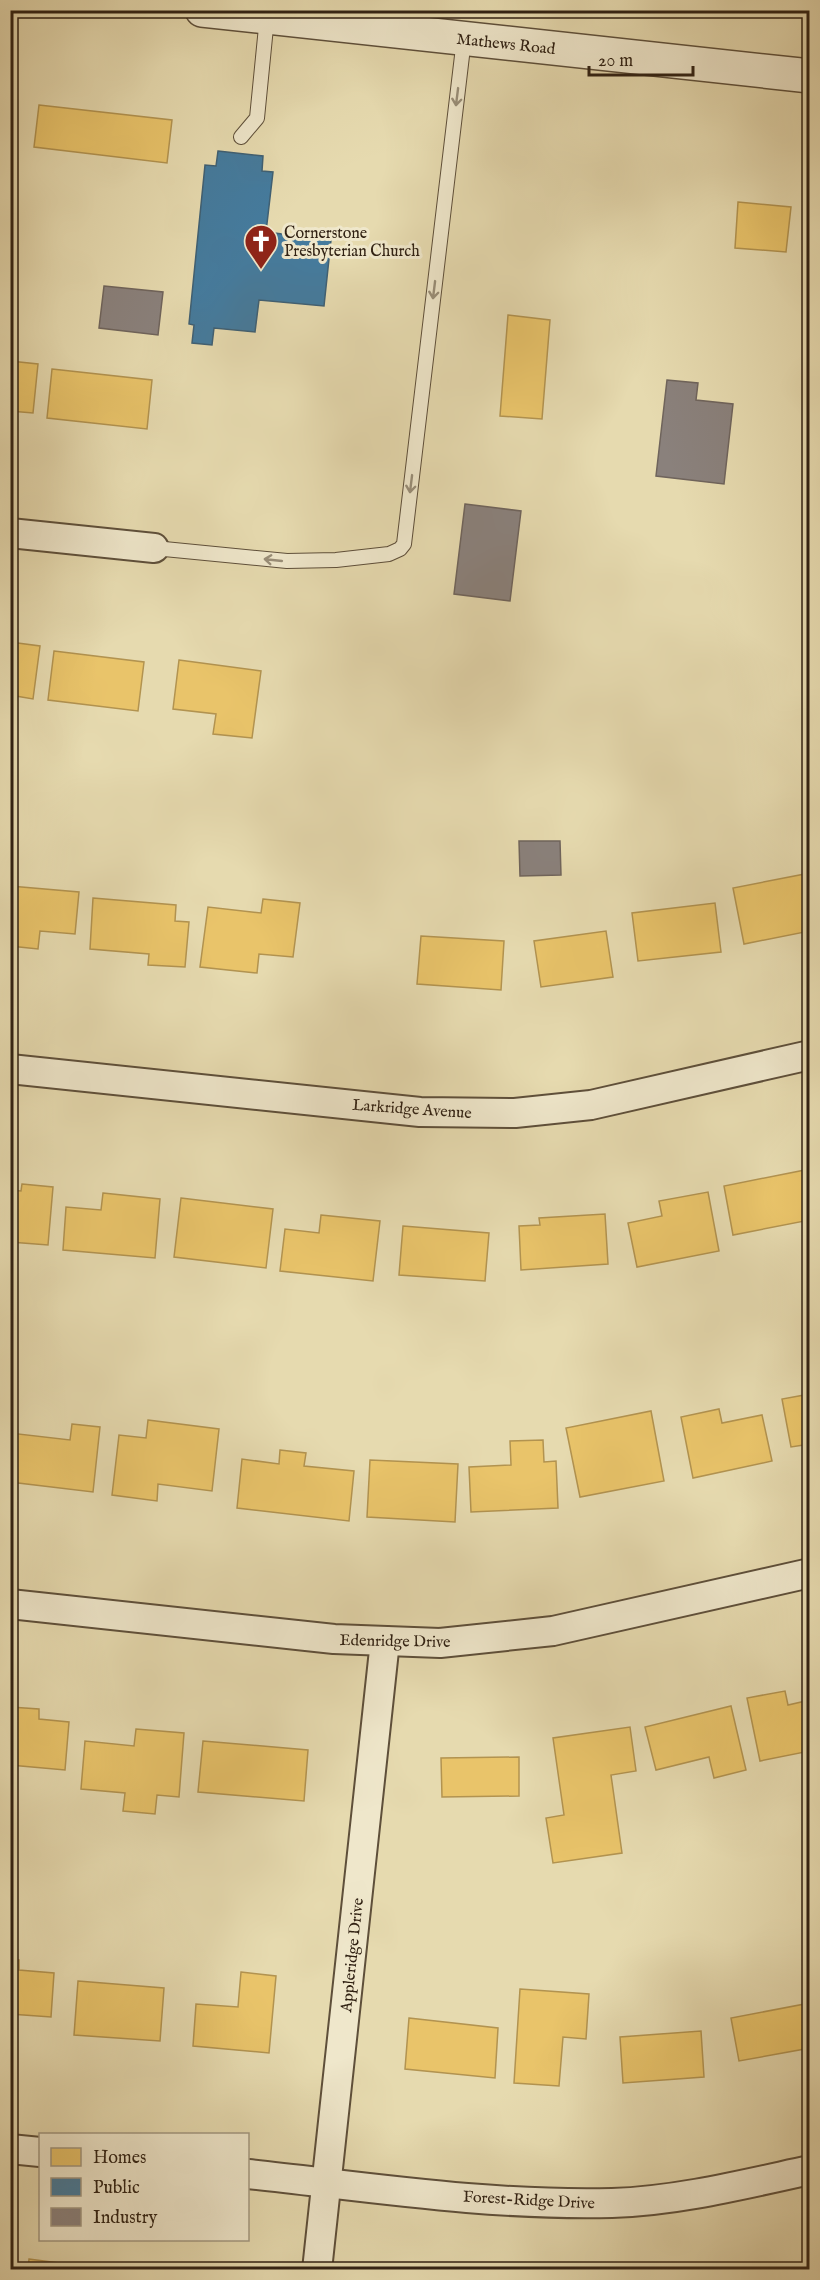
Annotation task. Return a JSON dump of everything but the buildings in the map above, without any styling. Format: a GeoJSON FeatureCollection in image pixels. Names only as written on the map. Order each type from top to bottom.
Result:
{"type":"FeatureCollection","features":[{"type":"Feature","properties":{"kind":"street","name":"Mathews Road"},"geometry":{"type":"LineString","coordinates":[[202,10],[810,76]]}},
{"type":"Feature","properties":{"kind":"street"},"geometry":{"type":"LineString","coordinates":[[10,533],[154,548]]}},
{"type":"Feature","properties":{"kind":"street","name":"Larkridge Avenue"},"geometry":{"type":"LineString","coordinates":[[10,1068],[420,1112],[515,1113],[591,1104],[810,1055]]}},
{"type":"Feature","properties":{"kind":"street","name":"Edenridge Drive"},"geometry":{"type":"LineString","coordinates":[[10,1604],[334,1639],[440,1643],[553,1631],[810,1573]]}},
{"type":"Feature","properties":{"kind":"street","name":"Appleridge Drive"},"geometry":{"type":"LineString","coordinates":[[317,2270],[385,1641]]}},
{"type":"Feature","properties":{"kind":"street"},"geometry":{"type":"LineString","coordinates":[[10,2149],[39,2152]]}},
{"type":"Feature","properties":{"kind":"street","name":"Forest-Ridge Drive"},"geometry":{"type":"LineString","coordinates":[[249,2174],[509,2201],[613,2203],[674,2197],[734,2187],[810,2169]]}},
{"type":"Feature","properties":{"kind":"lane"},"geometry":{"type":"LineString","coordinates":[[241,137],[257,118],[267,17]]}},
{"type":"Feature","properties":{"kind":"lane"},"geometry":{"type":"LineString","coordinates":[[154,548],[299,561],[389,554],[400,549],[404,544],[464,39]]}},
{"type":"Feature","properties":{"kind":"place","name":"Cornerstone Presbyterian Church"},"geometry":{"type":"Point","coordinates":[261,270]}}]}
